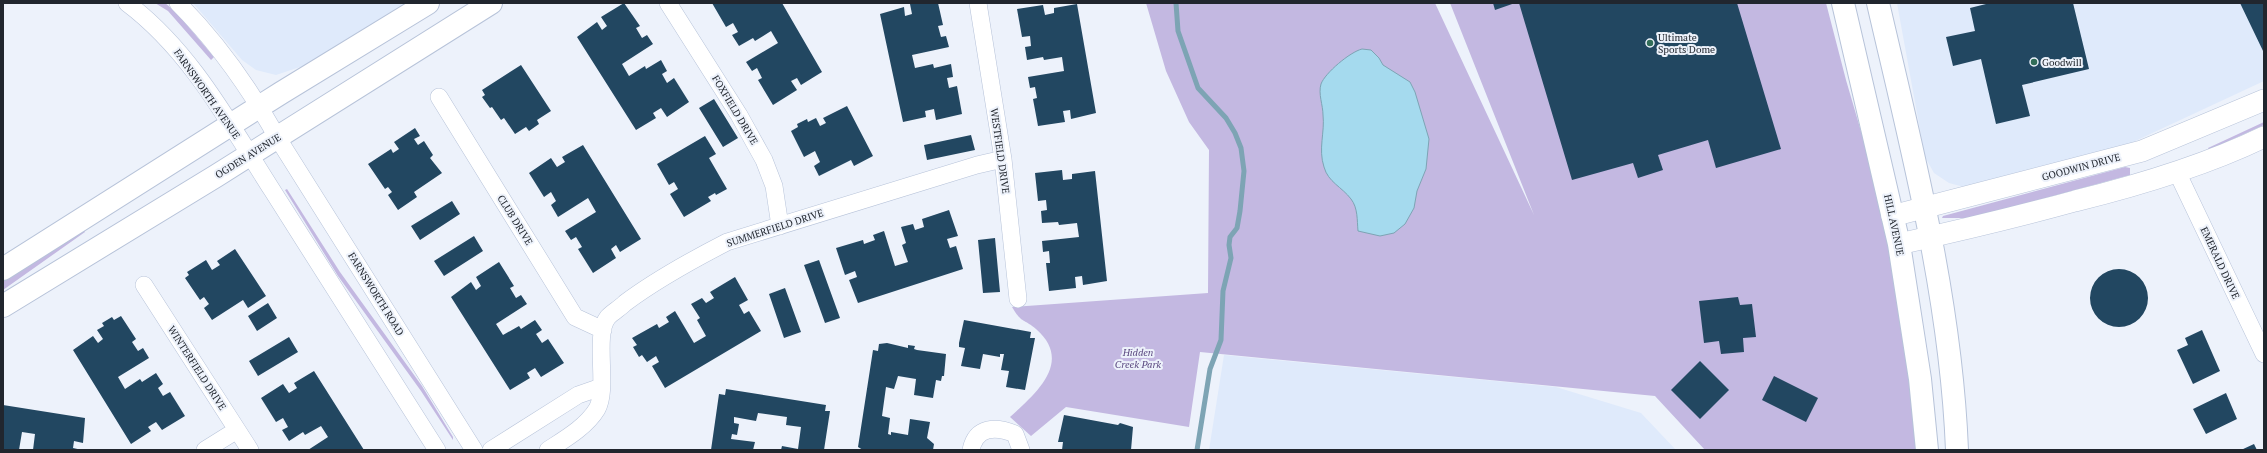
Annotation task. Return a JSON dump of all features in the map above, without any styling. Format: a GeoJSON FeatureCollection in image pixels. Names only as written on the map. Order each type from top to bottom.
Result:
{"type":"FeatureCollection","features":[{"type":"Feature","properties":{"kind":"main road"},"geometry":{"type":"LineString","coordinates":[[3,269],[260,106],[428,3]]}},
{"type":"Feature","properties":{"kind":"main road","name":"OGDEN AVENUE"},"geometry":{"type":"LineString","coordinates":[[3,306],[277,138],[491,3]]}},
{"type":"Feature","properties":{"kind":"main road","name":"HILL AVENUE"},"geometry":{"type":"LineString","coordinates":[[1843,3],[1899,244],[1920,379],[1927,450]]}},
{"type":"Feature","properties":{"kind":"main road"},"geometry":{"type":"LineString","coordinates":[[1878,3],[1926,208],[1952,379],[1957,450]]}},
{"type":"Feature","properties":{"kind":"street","name":"FARNSWORTH AVENUE"},"geometry":{"type":"LineString","coordinates":[[126,3],[162,33],[185,58],[231,125],[249,155]]}},
{"type":"Feature","properties":{"kind":"street"},"geometry":{"type":"LineString","coordinates":[[178,3],[217,46],[260,106],[277,138]]}},
{"type":"Feature","properties":{"kind":"street","name":"FOXFIELD DRIVE"},"geometry":{"type":"LineString","coordinates":[[668,3],[739,115],[764,160],[774,186],[780,226]]}},
{"type":"Feature","properties":{"kind":"street","name":"WESTFIELD DRIVE"},"geometry":{"type":"LineString","coordinates":[[978,3],[1003,160],[1018,299]]}},
{"type":"Feature","properties":{"kind":"street","name":"CLUB DRIVE"},"geometry":{"type":"LineString","coordinates":[[439,97],[575,317],[603,330]]}},
{"type":"Feature","properties":{"kind":"street","name":"GOODWIN DRIVE"},"geometry":{"type":"LineString","coordinates":[[1892,216],[2142,151],[2264,100]]}},
{"type":"Feature","properties":{"kind":"street"},"geometry":{"type":"LineString","coordinates":[[1899,244],[2101,195],[2204,163],[2264,137]]}},
{"type":"Feature","properties":{"kind":"street","name":"FARNSWORTH ROAD"},"geometry":{"type":"LineString","coordinates":[[277,138],[474,450]]}},
{"type":"Feature","properties":{"kind":"street"},"geometry":{"type":"LineString","coordinates":[[249,155],[437,450]]}},
{"type":"Feature","properties":{"kind":"street","name":"SUMMERFIELD DRIVE"},"geometry":{"type":"LineString","coordinates":[[548,450],[587,421],[598,408],[601,387],[603,330],[608,317],[636,295],[689,262],[727,242],[977,165],[1003,160]]}},
{"type":"Feature","properties":{"kind":"street","name":"EMERALD DRIVE"},"geometry":{"type":"LineString","coordinates":[[2177,172],[2258,326],[2264,354]]}},
{"type":"Feature","properties":{"kind":"street","name":"WINTERFIELD DRIVE"},"geometry":{"type":"LineString","coordinates":[[144,285],[250,450]]}},
{"type":"Feature","properties":{"kind":"street"},"geometry":{"type":"LineString","coordinates":[[491,450],[578,395],[601,387]]}},
{"type":"Feature","properties":{"kind":"street"},"geometry":{"type":"LineString","coordinates":[[971,450],[973,441],[979,434],[990,429],[1004,429],[1015,434],[1021,450]]}},
{"type":"Feature","properties":{"kind":"street"},"geometry":{"type":"LineString","coordinates":[[205,450],[237,430]]}},
{"type":"Feature","properties":{"kind":"shaded area"},"geometry":{"type":"Polygon","coordinates":[[[193,3],[406,3],[312,63],[276,75],[256,70],[242,60],[193,3]]]}},
{"type":"Feature","properties":{"kind":"shaded area"},"geometry":{"type":"Polygon","coordinates":[[[1897,3],[2264,3],[2264,81],[2131,143],[1980,185],[1964,187],[1949,183],[1934,173],[1925,157],[1897,3]]]}},
{"type":"Feature","properties":{"kind":"shaded area"},"geometry":{"type":"Polygon","coordinates":[[[1224,355],[1556,387],[1641,413],[1676,450],[1209,450],[1224,355]]]}},
{"type":"Feature","properties":{"kind":"green space"},"geometry":{"type":"Polygon","coordinates":[[[155,3],[165,3],[176,12],[214,57],[211,60],[168,11],[155,3]]]}},
{"type":"Feature","properties":{"kind":"green space","name":"Hidden Creek Park"},"geometry":{"type":"Polygon","coordinates":[[[1146,3],[1435,3],[1534,215],[1450,3],[1826,3],[1846,80],[1872,169],[1895,279],[1918,450],[1705,450],[1655,396],[1200,352],[1189,427],[1066,407],[1031,436],[1010,417],[1030,398],[1047,377],[1051,365],[1051,353],[1047,341],[1036,329],[1021,319],[1012,307],[1208,293],[1209,150],[1189,122],[1166,71],[1146,3]]]}},
{"type":"Feature","properties":{"kind":"green space"},"geometry":{"type":"Polygon","coordinates":[[[2264,122],[2264,125],[2209,150],[2208,148],[2264,122]]]}},
{"type":"Feature","properties":{"kind":"green space"},"geometry":{"type":"Polygon","coordinates":[[[2125,167],[2130,168],[2130,175],[1972,218],[1942,218],[1943,216],[2125,167]]]}},
{"type":"Feature","properties":{"kind":"green space"},"geometry":{"type":"Polygon","coordinates":[[[287,189],[340,272],[422,386],[453,437],[453,440],[421,391],[338,276],[285,190],[287,189]]]}},
{"type":"Feature","properties":{"kind":"green space"},"geometry":{"type":"Polygon","coordinates":[[[84,230],[85,232],[3,290],[3,281],[84,230]]]}},
{"type":"Feature","properties":{"kind":"water"},"geometry":{"type":"Polygon","coordinates":[[[1362,49],[1371,50],[1379,58],[1383,65],[1410,82],[1415,92],[1429,139],[1426,169],[1417,191],[1414,208],[1405,224],[1394,233],[1380,236],[1358,231],[1355,206],[1351,199],[1329,177],[1322,160],[1323,111],[1320,92],[1321,84],[1327,74],[1338,64],[1351,54],[1362,49]]]}},
{"type":"Feature","properties":{"kind":"building"},"geometry":{"type":"Polygon","coordinates":[[[624,3],[640,26],[636,28],[642,38],[647,35],[653,44],[622,64],[629,76],[645,66],[646,69],[661,60],[667,71],[662,74],[667,83],[674,78],[689,102],[667,117],[661,108],[653,113],[656,118],[636,130],[577,37],[597,22],[602,30],[607,26],[601,17],[624,3]]]}},
{"type":"Feature","properties":{"kind":"building"},"geometry":{"type":"Polygon","coordinates":[[[712,3],[782,3],[822,72],[801,85],[797,78],[791,81],[797,90],[773,105],[758,80],[762,78],[757,68],[752,71],[746,62],[778,43],[771,31],[755,41],[753,38],[739,46],[732,35],[738,32],[733,23],[726,27],[712,3]]]}},
{"type":"Feature","properties":{"kind":"building"},"geometry":{"type":"Polygon","coordinates":[[[938,3],[943,25],[938,26],[941,37],[946,36],[949,47],[912,55],[915,68],[933,64],[934,68],[951,64],[953,77],[947,78],[949,88],[957,86],[962,114],[936,120],[934,109],[925,111],[926,117],[903,122],[880,14],[904,7],[905,16],[912,14],[910,4],[938,3]]]}},
{"type":"Feature","properties":{"kind":"building"},"geometry":{"type":"Polygon","coordinates":[[[1493,3],[1515,3],[1495,10],[1493,3]]]}},
{"type":"Feature","properties":{"kind":"building"},"geometry":{"type":"Polygon","coordinates":[[[1519,3],[1737,3],[1781,149],[1716,168],[1708,140],[1658,155],[1663,170],[1638,178],[1633,163],[1572,180],[1519,3]]]}},
{"type":"Feature","properties":{"kind":"building","name":"Goodwill"},"geometry":{"type":"Polygon","coordinates":[[[1990,3],[2073,3],[2089,69],[2022,85],[2030,116],[1996,124],[1981,59],[1953,66],[1946,37],[1975,31],[1970,8],[1990,3]]]}},
{"type":"Feature","properties":{"kind":"building"},"geometry":{"type":"Polygon","coordinates":[[[2240,3],[2264,3],[2264,53],[2240,3]]]}},
{"type":"Feature","properties":{"kind":"building"},"geometry":{"type":"Polygon","coordinates":[[[1077,4],[1096,113],[1071,119],[1070,110],[1063,111],[1065,122],[1038,126],[1033,99],[1037,98],[1035,87],[1030,88],[1028,77],[1064,71],[1062,57],[1044,60],[1043,57],[1027,60],[1025,47],[1031,46],[1030,36],[1022,37],[1017,9],[1043,5],[1045,15],[1054,13],[1054,8],[1077,4]]]}},
{"type":"Feature","properties":{"kind":"building"},"geometry":{"type":"Polygon","coordinates":[[[521,65],[551,111],[537,120],[539,124],[529,131],[526,127],[515,134],[504,118],[501,120],[492,107],[490,108],[482,97],[485,95],[482,90],[521,65]]]}},
{"type":"Feature","properties":{"kind":"building"},"geometry":{"type":"Polygon","coordinates":[[[714,99],[738,138],[723,147],[699,108],[714,99]]]}},
{"type":"Feature","properties":{"kind":"building"},"geometry":{"type":"Polygon","coordinates":[[[847,106],[873,156],[854,166],[851,160],[819,176],[814,166],[820,162],[815,151],[804,157],[791,131],[798,127],[797,124],[807,119],[808,122],[816,118],[820,126],[826,123],[823,118],[847,106]]]}},
{"type":"Feature","properties":{"kind":"building"},"geometry":{"type":"Polygon","coordinates":[[[415,128],[420,136],[414,139],[418,145],[424,141],[433,155],[430,158],[442,173],[414,192],[417,197],[398,210],[388,195],[392,192],[388,187],[385,189],[368,164],[391,149],[393,153],[399,149],[394,142],[415,128]]]}},
{"type":"Feature","properties":{"kind":"building"},"geometry":{"type":"Polygon","coordinates":[[[971,135],[975,150],[927,160],[924,145],[971,135]]]}},
{"type":"Feature","properties":{"kind":"building"},"geometry":{"type":"Polygon","coordinates":[[[705,136],[716,154],[709,158],[727,189],[716,195],[715,193],[708,197],[711,201],[684,217],[670,194],[678,189],[674,182],[669,185],[657,164],[705,136]]]}},
{"type":"Feature","properties":{"kind":"building"},"geometry":{"type":"Polygon","coordinates":[[[583,145],[641,239],[620,252],[616,245],[611,249],[616,258],[593,273],[578,249],[582,247],[576,237],[571,240],[565,231],[596,212],[588,198],[558,217],[551,205],[556,201],[551,192],[544,197],[529,173],[551,158],[557,167],[565,162],[562,157],[583,145]]]}},
{"type":"Feature","properties":{"kind":"building"},"geometry":{"type":"Polygon","coordinates":[[[1062,170],[1063,180],[1072,179],[1072,174],[1095,171],[1107,281],[1083,285],[1082,276],[1075,277],[1076,288],[1049,291],[1046,263],[1050,263],[1049,251],[1043,252],[1042,241],[1079,237],[1077,223],[1059,225],[1058,222],[1042,223],[1041,211],[1047,210],[1046,200],[1038,201],[1035,173],[1062,170]]]}},
{"type":"Feature","properties":{"kind":"building"},"geometry":{"type":"Polygon","coordinates":[[[452,201],[460,214],[420,240],[411,226],[452,201]]]}},
{"type":"Feature","properties":{"kind":"building"},"geometry":{"type":"Polygon","coordinates":[[[949,210],[958,236],[947,239],[950,248],[956,246],[963,269],[858,303],[849,280],[857,277],[855,271],[845,275],[836,248],[863,240],[864,244],[875,240],[873,235],[884,231],[895,266],[908,262],[902,245],[906,243],[901,227],[913,224],[915,230],[924,227],[922,219],[949,210]]]}},
{"type":"Feature","properties":{"kind":"building"},"geometry":{"type":"Polygon","coordinates":[[[474,236],[483,251],[444,276],[434,261],[474,236]]]}},
{"type":"Feature","properties":{"kind":"building"},"geometry":{"type":"Polygon","coordinates":[[[995,238],[1000,292],[983,293],[978,240],[995,238]]]}},
{"type":"Feature","properties":{"kind":"building"},"geometry":{"type":"Polygon","coordinates":[[[235,249],[266,296],[248,308],[243,300],[212,320],[204,308],[209,304],[204,297],[200,300],[185,278],[189,275],[187,272],[206,260],[212,270],[220,265],[217,261],[235,249]]]}},
{"type":"Feature","properties":{"kind":"building"},"geometry":{"type":"Polygon","coordinates":[[[819,260],[840,318],[825,323],[804,265],[819,260]]]}},
{"type":"Feature","properties":{"kind":"building"},"geometry":{"type":"Polygon","coordinates":[[[499,262],[514,286],[510,288],[516,298],[521,295],[527,304],[496,324],[503,335],[519,326],[521,329],[535,320],[542,330],[536,334],[542,343],[548,339],[564,363],[541,377],[535,368],[527,373],[530,378],[510,390],[451,297],[471,282],[476,290],[481,286],[476,277],[499,262]]]}},
{"type":"Feature","properties":{"kind":"building"},"geometry":{"type":"Polygon","coordinates":[[[2113,269],[2125,269],[2140,277],[2148,292],[2148,304],[2140,319],[2125,327],[2113,327],[2098,319],[2090,304],[2090,292],[2098,277],[2113,269]]]}},
{"type":"Feature","properties":{"kind":"building"},"geometry":{"type":"Polygon","coordinates":[[[735,277],[748,300],[739,305],[744,314],[749,311],[761,331],[665,388],[652,366],[659,362],[656,356],[647,362],[642,355],[639,357],[633,347],[637,345],[632,338],[657,324],[659,328],[669,322],[666,317],[675,311],[694,343],[706,336],[697,320],[700,318],[691,304],[702,298],[706,303],[714,298],[710,292],[735,277]]]}},
{"type":"Feature","properties":{"kind":"building"},"geometry":{"type":"Polygon","coordinates":[[[785,288],[801,332],[784,338],[769,294],[785,288]]]}},
{"type":"Feature","properties":{"kind":"building"},"geometry":{"type":"Polygon","coordinates":[[[1738,297],[1740,305],[1752,304],[1756,337],[1743,338],[1744,352],[1721,354],[1719,341],[1704,343],[1699,301],[1738,297]]]}},
{"type":"Feature","properties":{"kind":"building"},"geometry":{"type":"Polygon","coordinates":[[[268,303],[277,318],[257,331],[248,316],[268,303]]]}},
{"type":"Feature","properties":{"kind":"building"},"geometry":{"type":"Polygon","coordinates":[[[121,316],[136,339],[132,342],[138,351],[143,348],[149,358],[118,377],[125,389],[140,379],[142,382],[156,373],[163,384],[158,388],[163,396],[170,392],[185,416],[162,430],[156,422],[148,427],[151,431],[131,444],[73,350],[93,336],[98,343],[103,339],[97,330],[104,326],[102,323],[112,317],[114,320],[121,316]]]}},
{"type":"Feature","properties":{"kind":"building"},"geometry":{"type":"Polygon","coordinates":[[[964,320],[1031,332],[1030,338],[1035,338],[1025,390],[1006,387],[1009,371],[1001,370],[1004,354],[1000,354],[1000,357],[983,354],[980,369],[961,366],[965,348],[959,347],[959,343],[964,320]]]}},
{"type":"Feature","properties":{"kind":"building"},"geometry":{"type":"Polygon","coordinates":[[[2202,330],[2220,371],[2193,384],[2177,350],[2188,345],[2185,338],[2202,330]]]}},
{"type":"Feature","properties":{"kind":"building"},"geometry":{"type":"Polygon","coordinates":[[[289,337],[298,352],[258,376],[249,361],[289,337]]]}},
{"type":"Feature","properties":{"kind":"building"},"geometry":{"type":"Polygon","coordinates":[[[887,343],[908,348],[908,345],[915,346],[914,349],[917,350],[946,354],[944,376],[942,376],[941,381],[936,380],[933,398],[914,395],[916,379],[898,376],[894,389],[886,387],[882,416],[890,418],[888,434],[891,435],[891,432],[908,435],[910,419],[930,422],[927,438],[934,444],[933,450],[863,450],[858,447],[873,350],[878,351],[879,344],[887,343]]]}},
{"type":"Feature","properties":{"kind":"building"},"geometry":{"type":"Polygon","coordinates":[[[1700,361],[1729,390],[1700,419],[1671,390],[1700,361]]]}},
{"type":"Feature","properties":{"kind":"building"},"geometry":{"type":"Polygon","coordinates":[[[314,371],[364,450],[308,450],[328,437],[321,426],[305,435],[303,432],[289,441],[282,430],[288,427],[283,418],[276,422],[261,398],[283,384],[289,393],[297,388],[294,383],[314,371]]]}},
{"type":"Feature","properties":{"kind":"building"},"geometry":{"type":"Polygon","coordinates":[[[1774,376],[1818,398],[1806,422],[1762,400],[1774,376]]]}},
{"type":"Feature","properties":{"kind":"building"},"geometry":{"type":"Polygon","coordinates":[[[726,389],[826,405],[825,411],[830,411],[824,450],[781,450],[782,446],[798,449],[801,427],[786,425],[787,417],[758,413],[756,421],[734,417],[734,423],[739,424],[737,435],[732,434],[731,439],[755,442],[753,450],[711,450],[719,394],[725,395],[726,389]]]}},
{"type":"Feature","properties":{"kind":"building"},"geometry":{"type":"Polygon","coordinates":[[[2226,393],[2237,419],[2206,434],[2193,409],[2226,393]]]}},
{"type":"Feature","properties":{"kind":"building"},"geometry":{"type":"Polygon","coordinates":[[[3,405],[85,418],[83,443],[74,441],[73,448],[82,450],[33,450],[35,434],[22,432],[19,450],[3,450],[3,405]]]}},
{"type":"Feature","properties":{"kind":"building"},"geometry":{"type":"Polygon","coordinates":[[[1064,415],[1118,425],[1120,423],[1133,427],[1131,450],[1062,450],[1063,442],[1058,442],[1064,415]]]}},
{"type":"Feature","properties":{"kind":"building"},"geometry":{"type":"Polygon","coordinates":[[[2254,444],[2257,450],[2241,450],[2254,444]]]}},
{"type":"Feature","properties":{"kind":"waterway"},"geometry":{"type":"LineString","coordinates":[[1176,3],[1178,31],[1198,88],[1226,118],[1235,133],[1241,148],[1244,171],[1237,228],[1230,237],[1229,245],[1231,258],[1223,291],[1221,340],[1210,369],[1197,450]]}},
{"type":"Feature","properties":{"kind":"place","name":"Ultimate Sports Dome"},"geometry":{"type":"Point","coordinates":[1650,43]}},
{"type":"Feature","properties":{"kind":"place","name":"Goodwill"},"geometry":{"type":"Point","coordinates":[2034,62]}}]}
